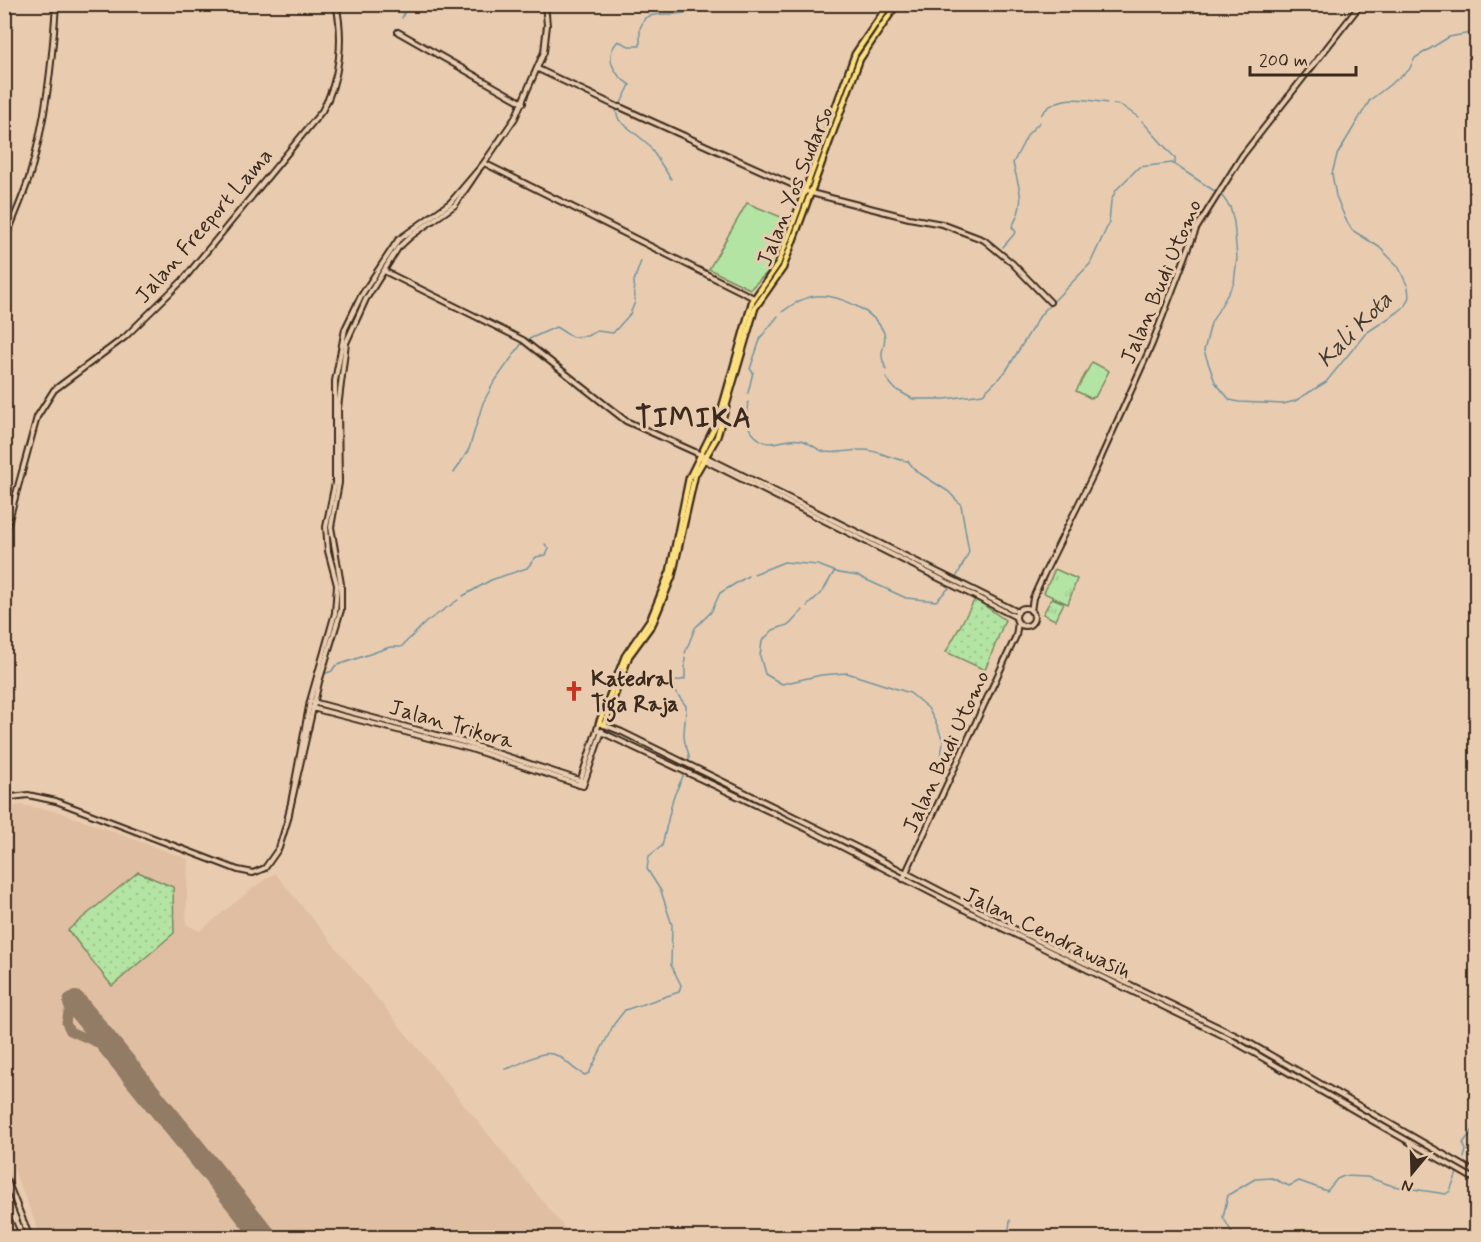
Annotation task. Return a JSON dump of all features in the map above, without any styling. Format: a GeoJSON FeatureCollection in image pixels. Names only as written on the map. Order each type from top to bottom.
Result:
{"type":"FeatureCollection","features":[{"type":"Feature","properties":{"kind":"highway","name":"Jalan Yos Sudarso"},"geometry":{"type":"LineString","coordinates":[[602,724],[628,656],[653,623],[672,577],[680,551],[695,475],[721,410],[736,352],[754,298],[778,264],[808,191],[859,47],[889,4]]}},
{"type":"Feature","properties":{"kind":"highway","name":"Jalan Yos Sudarso"},"geometry":{"type":"LineString","coordinates":[[852,72],[897,4]]}},
{"type":"Feature","properties":{"kind":"highway","name":"Jalan Yos Sudarso"},"geometry":{"type":"LineString","coordinates":[[702,457],[727,407],[753,314],[783,268],[808,191]]}},
{"type":"Feature","properties":{"kind":"street"},"geometry":{"type":"LineString","coordinates":[[4,243],[28,179],[44,117],[52,68],[56,4]]}},
{"type":"Feature","properties":{"kind":"street","name":"Jalan Freeport Lama"},"geometry":{"type":"LineString","coordinates":[[4,538],[37,417],[45,400],[54,390],[125,337],[183,280],[322,111],[330,97],[336,71],[340,36],[336,4]]}},
{"type":"Feature","properties":{"kind":"street"},"geometry":{"type":"LineString","coordinates":[[4,798],[28,795],[56,801],[224,866],[253,873],[265,868],[275,854],[288,817],[312,702],[341,610],[340,577],[329,544],[339,475],[337,381],[339,352],[353,311],[382,261],[398,240],[441,211],[484,163],[523,104],[538,69],[547,39],[545,4]]}},
{"type":"Feature","properties":{"kind":"street","name":"Jalan Budi Utomo"},"geometry":{"type":"LineString","coordinates":[[1025,608],[1033,598],[1141,366],[1159,327],[1187,248],[1218,190],[1361,4]]}},
{"type":"Feature","properties":{"kind":"street"},"geometry":{"type":"LineString","coordinates":[[398,32],[523,104]]}},
{"type":"Feature","properties":{"kind":"street"},"geometry":{"type":"LineString","coordinates":[[538,69],[808,191],[909,218],[942,224],[984,240],[1012,263],[1050,302]]}},
{"type":"Feature","properties":{"kind":"street"},"geometry":{"type":"LineString","coordinates":[[484,163],[754,298]]}},
{"type":"Feature","properties":{"kind":"street"},"geometry":{"type":"LineString","coordinates":[[337,381],[353,322],[402,243],[455,205],[475,178],[479,168]]}},
{"type":"Feature","properties":{"kind":"street"},"geometry":{"type":"LineString","coordinates":[[384,271],[523,340],[626,421],[1018,612]]}},
{"type":"Feature","properties":{"kind":"street"},"geometry":{"type":"LineString","coordinates":[[702,457],[1017,619],[1025,626],[1033,620],[1031,611],[1025,608],[1018,612]]}},
{"type":"Feature","properties":{"kind":"street","name":"Jalan Budi Utomo"},"geometry":{"type":"LineString","coordinates":[[1031,611],[1033,598]]}},
{"type":"Feature","properties":{"kind":"street"},"geometry":{"type":"LineString","coordinates":[[1017,619],[1018,612]]}},
{"type":"Feature","properties":{"kind":"street","name":"Jalan Budi Utomo"},"geometry":{"type":"LineString","coordinates":[[1016,636],[1017,619]]}},
{"type":"Feature","properties":{"kind":"street","name":"Jalan Budi Utomo"},"geometry":{"type":"LineString","coordinates":[[904,877],[1016,636],[1025,626]]}},
{"type":"Feature","properties":{"kind":"street","name":"Jalan Trikora"},"geometry":{"type":"LineString","coordinates":[[312,702],[463,742],[582,783]]}},
{"type":"Feature","properties":{"kind":"street","name":"Jalan Trikora"},"geometry":{"type":"LineString","coordinates":[[311,708],[471,749],[582,783]]}},
{"type":"Feature","properties":{"kind":"street","name":"Jalan Yos Sudarso"},"geometry":{"type":"LineString","coordinates":[[582,783],[602,724]]}},
{"type":"Feature","properties":{"kind":"street","name":"Jalan Cendrawasih"},"geometry":{"type":"LineString","coordinates":[[602,724],[666,753],[904,877],[1228,1038],[1476,1180]]}},
{"type":"Feature","properties":{"kind":"street","name":"Jalan Cendrawasih"},"geometry":{"type":"LineString","coordinates":[[600,731],[810,828]]}},
{"type":"Feature","properties":{"kind":"street"},"geometry":{"type":"LineString","coordinates":[[663,760],[666,753]]}},
{"type":"Feature","properties":{"kind":"street"},"geometry":{"type":"LineString","coordinates":[[717,786],[720,781]]}},
{"type":"Feature","properties":{"kind":"street","name":"Jalan Cendrawasih"},"geometry":{"type":"LineString","coordinates":[[904,877],[1239,1037],[1476,1173]]}},
{"type":"Feature","properties":{"kind":"street"},"geometry":{"type":"LineString","coordinates":[[4,1173],[30,1238]]}},
{"type":"Feature","properties":{"kind":"street"},"geometry":{"type":"LineString","coordinates":[[4,1208],[17,1238]]}},
{"type":"Feature","properties":{"kind":"shaded area"},"geometry":{"type":"Polygon","coordinates":[[[22,805],[59,812],[188,859],[186,924],[200,931],[275,873],[572,1237],[41,1237],[14,1170],[5,1130],[4,807],[22,805]]]}},
{"type":"Feature","properties":{"kind":"green space"},"geometry":{"type":"Polygon","coordinates":[[[747,203],[793,222],[777,263],[750,289],[709,269],[747,203]]]}},
{"type":"Feature","properties":{"kind":"green space"},"geometry":{"type":"Polygon","coordinates":[[[1092,362],[1109,371],[1095,397],[1090,398],[1076,391],[1092,362]]]}},
{"type":"Feature","properties":{"kind":"green space"},"geometry":{"type":"Polygon","coordinates":[[[1055,569],[1077,579],[1068,604],[1044,593],[1055,569]]]}},
{"type":"Feature","properties":{"kind":"green space"},"geometry":{"type":"Polygon","coordinates":[[[1052,598],[1064,603],[1055,620],[1043,614],[1052,598]]]}},
{"type":"Feature","properties":{"kind":"green space"},"geometry":{"type":"Polygon","coordinates":[[[975,599],[1005,620],[985,670],[946,652],[975,599]]]}},
{"type":"Feature","properties":{"kind":"green space"},"geometry":{"type":"Polygon","coordinates":[[[138,872],[173,887],[174,933],[112,986],[68,930],[138,872]]]}},
{"type":"Feature","properties":{"kind":"waterway"},"geometry":{"type":"LineString","coordinates":[[402,18],[408,4]]}},
{"type":"Feature","properties":{"kind":"waterway"},"geometry":{"type":"LineString","coordinates":[[620,105],[630,85],[619,76],[612,65],[611,53],[618,41],[629,46],[640,46],[640,28],[645,18],[658,14],[681,14],[698,4]]}},
{"type":"Feature","properties":{"kind":"waterway","name":"Kali Kota"},"geometry":{"type":"LineString","coordinates":[[886,378],[895,389],[913,399],[945,399],[983,394],[1006,371],[1041,314],[1090,264],[1109,223],[1111,201],[1116,190],[1139,167],[1172,163],[1222,196],[1230,207],[1234,222],[1237,258],[1234,283],[1211,323],[1204,351],[1215,382],[1230,400],[1283,404],[1295,401],[1326,382],[1366,333],[1398,312],[1405,306],[1409,297],[1408,287],[1398,266],[1379,247],[1352,230],[1346,220],[1336,196],[1332,174],[1337,155],[1370,100],[1409,70],[1415,58],[1449,37],[1476,32]]}},
{"type":"Feature","properties":{"kind":"waterway"},"geometry":{"type":"LineString","coordinates":[[1041,115],[1055,103],[1063,100],[1081,99],[1107,103]]}},
{"type":"Feature","properties":{"kind":"waterway"},"geometry":{"type":"LineString","coordinates":[[1113,104],[1122,106],[1138,117]]}},
{"type":"Feature","properties":{"kind":"waterway"},"geometry":{"type":"LineString","coordinates":[[618,109],[616,112],[619,120],[648,144],[671,179]]}},
{"type":"Feature","properties":{"kind":"waterway"},"geometry":{"type":"LineString","coordinates":[[1142,121],[1175,158],[1175,164]]}},
{"type":"Feature","properties":{"kind":"waterway"},"geometry":{"type":"LineString","coordinates":[[1003,247],[1016,232],[1012,227],[1017,218],[1020,202],[1013,163],[1028,134],[1040,122]]}},
{"type":"Feature","properties":{"kind":"waterway"},"geometry":{"type":"LineString","coordinates":[[527,340],[556,327],[572,337],[587,336],[597,331],[613,333],[630,314],[635,302],[634,281],[641,261]]}},
{"type":"Feature","properties":{"kind":"waterway","name":"Kali Kota"},"geometry":{"type":"LineString","coordinates":[[782,312],[802,300],[816,296],[845,301],[865,311],[884,333],[882,356],[886,370]]}},
{"type":"Feature","properties":{"kind":"waterway","name":"Kali Kota"},"geometry":{"type":"LineString","coordinates":[[748,393],[753,372],[750,369],[761,337],[778,316]]}},
{"type":"Feature","properties":{"kind":"waterway"},"geometry":{"type":"LineString","coordinates":[[454,473],[469,449],[483,403],[493,384],[522,343]]}},
{"type":"Feature","properties":{"kind":"waterway","name":"Kali Kota"},"geometry":{"type":"LineString","coordinates":[[748,402],[749,427],[754,435],[764,442],[795,440],[803,441],[825,452],[863,450],[875,452],[908,461],[916,471],[949,492],[961,505],[969,552],[956,578]]}},
{"type":"Feature","properties":{"kind":"waterway"},"geometry":{"type":"LineString","coordinates":[[463,596],[491,580],[527,568],[536,557],[546,555],[549,549],[545,544]]}},
{"type":"Feature","properties":{"kind":"waterway","name":"Kali Kota"},"geometry":{"type":"LineString","coordinates":[[754,574],[784,562],[818,565],[839,573],[858,576],[906,598],[936,601],[952,585]]}},
{"type":"Feature","properties":{"kind":"waterway"},"geometry":{"type":"LineString","coordinates":[[807,606],[823,591],[834,572]]}},
{"type":"Feature","properties":{"kind":"waterway","name":"Kali Kota"},"geometry":{"type":"LineString","coordinates":[[685,653],[695,628],[711,612],[720,593],[748,576]]}},
{"type":"Feature","properties":{"kind":"waterway"},"geometry":{"type":"LineString","coordinates":[[324,674],[332,671],[335,666],[390,647],[401,647],[426,622],[458,600]]}},
{"type":"Feature","properties":{"kind":"waterway"},"geometry":{"type":"LineString","coordinates":[[803,610],[790,624],[773,630],[762,641],[760,656],[765,674],[782,684],[821,675],[847,673],[910,693],[928,708],[937,725],[943,741],[941,758]]}},
{"type":"Feature","properties":{"kind":"waterway","name":"Kali Kota"},"geometry":{"type":"LineString","coordinates":[[685,658],[685,679],[669,683],[686,706],[684,736],[689,755],[686,770]]}},
{"type":"Feature","properties":{"kind":"waterway","name":"Kali Kota"},"geometry":{"type":"LineString","coordinates":[[505,1069],[538,1055],[552,1054],[585,1075],[589,1073],[614,1024],[625,1010],[679,992],[681,985],[671,965],[672,925],[661,891],[647,869],[649,856],[662,846],[673,798],[684,774]]}},
{"type":"Feature","properties":{"kind":"waterway"},"geometry":{"type":"LineString","coordinates":[[1464,1158],[1466,1150],[1463,1143],[1476,1126]]}},
{"type":"Feature","properties":{"kind":"waterway"},"geometry":{"type":"LineString","coordinates":[[1235,1238],[1223,1217],[1228,1195],[1255,1179],[1272,1178],[1289,1186],[1299,1181],[1327,1191],[1337,1179],[1344,1176],[1367,1177],[1393,1186],[1446,1194],[1450,1191],[1457,1173]]}},
{"type":"Feature","properties":{"kind":"waterway"},"geometry":{"type":"LineString","coordinates":[[1008,1238],[1010,1220]]}},
{"type":"Feature","properties":{"kind":"taxiway"},"geometry":{"type":"LineString","coordinates":[[93,1026],[93,1016],[85,1008],[76,1007],[68,1013],[66,1023],[70,1031],[113,1050]]}},
{"type":"Feature","properties":{"kind":"runway"},"geometry":{"type":"LineString","coordinates":[[75,1003],[266,1238]]}},
{"type":"Feature","properties":{"kind":"place","name":"Katedral Tiga Raja"},"geometry":{"type":"Point","coordinates":[574,691]}},
{"type":"Feature","properties":{"kind":"district","name":"TIMIKA"},"geometry":{"type":"Point","coordinates":[694,417]}}]}
